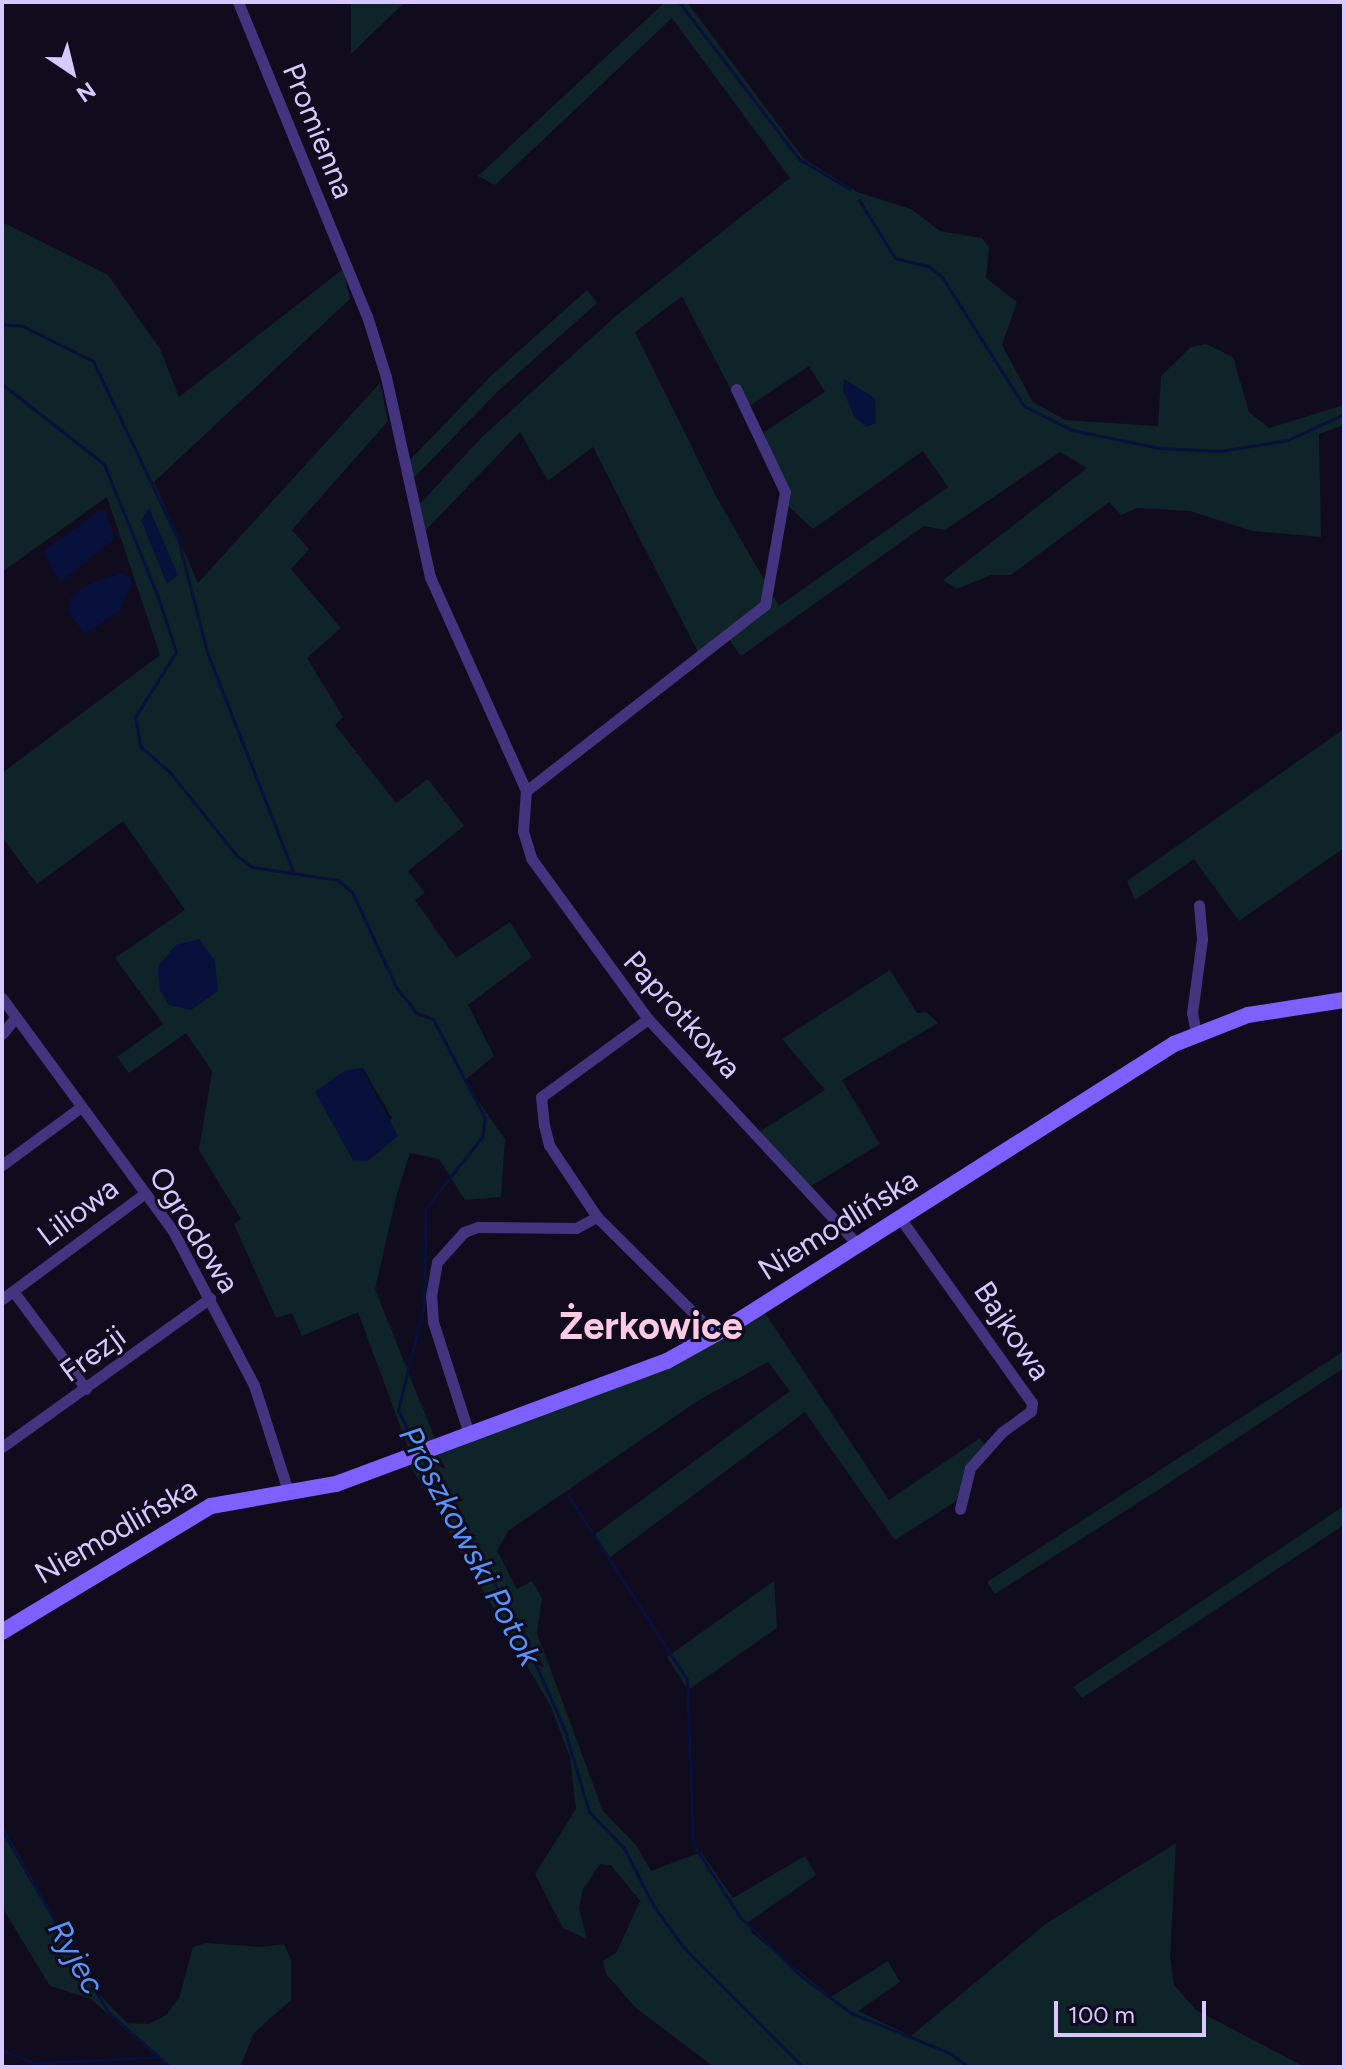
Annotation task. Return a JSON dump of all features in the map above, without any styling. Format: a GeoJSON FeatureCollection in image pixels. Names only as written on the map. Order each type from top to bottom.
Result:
{"type":"FeatureCollection","features":[{"type":"Feature","properties":{"kind":"main road","name":"Niemodlińska"},"geometry":{"type":"LineString","coordinates":[[2,1632],[183,1519],[231,1499],[336,1484],[667,1361],[716,1335],[1196,1033],[1248,1015],[1344,1000]]}},
{"type":"Feature","properties":{"kind":"street","name":"Promienna"},"geometry":{"type":"LineString","coordinates":[[238,2],[351,279],[386,377],[430,577],[470,674]]}},
{"type":"Feature","properties":{"kind":"street"},"geometry":{"type":"LineString","coordinates":[[526,791],[765,605],[785,492],[736,389]]}},
{"type":"Feature","properties":{"kind":"street","name":"Paprotkowa"},"geometry":{"type":"LineString","coordinates":[[470,674],[526,791],[523,831],[531,858],[648,1019],[858,1245]]}},
{"type":"Feature","properties":{"kind":"street"},"geometry":{"type":"LineString","coordinates":[[1196,1033],[1192,1013],[1202,939],[1199,905]]}},
{"type":"Feature","properties":{"kind":"street","name":"Ogrodowa"},"geometry":{"type":"LineString","coordinates":[[2,998],[145,1193],[210,1298],[269,1417],[288,1491]]}},
{"type":"Feature","properties":{"kind":"street"},"geometry":{"type":"LineString","coordinates":[[2,1034],[16,1017]]}},
{"type":"Feature","properties":{"kind":"street"},"geometry":{"type":"LineString","coordinates":[[648,1019],[541,1097],[549,1145],[597,1217],[716,1335]]}},
{"type":"Feature","properties":{"kind":"street"},"geometry":{"type":"LineString","coordinates":[[2,1165],[81,1107]]}},
{"type":"Feature","properties":{"kind":"street","name":"Liliowa"},"geometry":{"type":"LineString","coordinates":[[2,1299],[145,1193]]}},
{"type":"Feature","properties":{"kind":"street"},"geometry":{"type":"LineString","coordinates":[[469,1434],[433,1322],[437,1262],[464,1232],[478,1227],[576,1228],[597,1217]]}},
{"type":"Feature","properties":{"kind":"street","name":"Bajkowa"},"geometry":{"type":"LineString","coordinates":[[900,1218],[1032,1403],[1031,1411],[1002,1432],[970,1468],[960,1509]]}},
{"type":"Feature","properties":{"kind":"street"},"geometry":{"type":"LineString","coordinates":[[13,1291],[86,1389]]}},
{"type":"Feature","properties":{"kind":"street","name":"Frezji"},"geometry":{"type":"LineString","coordinates":[[2,1447],[210,1298]]}},
{"type":"Feature","properties":{"kind":"green space"},"geometry":{"type":"Polygon","coordinates":[[[351,2],[405,2],[351,54],[351,2]]]}},
{"type":"Feature","properties":{"kind":"green space"},"geometry":{"type":"Polygon","coordinates":[[[665,2],[687,2],[804,159],[857,192],[911,209],[940,231],[982,238],[989,248],[986,278],[1017,302],[1002,345],[1033,402],[1065,420],[1158,426],[1161,376],[1191,347],[1206,344],[1233,357],[1249,412],[1269,428],[1344,405],[1344,425],[1319,434],[1321,537],[1252,531],[1190,511],[1137,508],[1121,515],[1109,502],[1011,575],[991,575],[957,589],[943,580],[1087,468],[1060,452],[945,530],[924,526],[741,656],[728,638],[701,658],[593,447],[548,481],[520,432],[424,532],[417,507],[481,438],[617,315],[790,178],[672,18],[495,185],[478,176],[665,2]],[[682,296],[635,332],[717,498],[779,606],[948,487],[923,451],[813,529],[785,503],[764,432],[825,392],[809,366],[742,411],[682,296]]]}},
{"type":"Feature","properties":{"kind":"green space"},"geometry":{"type":"Polygon","coordinates":[[[2,222],[108,275],[160,349],[179,397],[343,269],[350,299],[154,482],[198,583],[380,383],[388,421],[292,530],[309,549],[291,569],[341,628],[307,658],[343,717],[335,725],[396,803],[428,779],[464,826],[408,871],[425,893],[415,900],[456,958],[510,922],[532,957],[468,1005],[494,1056],[464,1081],[505,1139],[501,1197],[465,1200],[439,1159],[410,1153],[375,1289],[435,1439],[409,1450],[358,1312],[302,1336],[292,1313],[276,1318],[234,1224],[241,1219],[199,1150],[212,1071],[186,1033],[129,1073],[117,1057],[163,1024],[115,958],[185,910],[123,821],[37,884],[2,837],[2,773],[160,655],[107,497],[2,572],[2,222]],[[363,1068],[337,1129],[353,1160],[392,1118],[363,1068]]]}},
{"type":"Feature","properties":{"kind":"green space"},"geometry":{"type":"Polygon","coordinates":[[[587,290],[597,303],[497,392],[411,481],[407,463],[491,376],[587,290]]]}},
{"type":"Feature","properties":{"kind":"green space"},"geometry":{"type":"Polygon","coordinates":[[[1344,729],[1344,848],[1239,921],[1194,859],[1135,900],[1127,881],[1344,729]]]}},
{"type":"Feature","properties":{"kind":"green space"},"geometry":{"type":"Polygon","coordinates":[[[890,970],[917,1013],[926,1012],[938,1023],[842,1080],[880,1144],[811,1186],[756,1134],[825,1090],[782,1039],[890,970]]]}},
{"type":"Feature","properties":{"kind":"green space"},"geometry":{"type":"Polygon","coordinates":[[[765,1313],[889,1500],[980,1438],[986,1448],[961,1498],[895,1540],[805,1412],[609,1558],[594,1535],[790,1391],[768,1362],[699,1400],[508,1531],[497,1551],[517,1589],[532,1581],[542,1598],[537,1633],[603,1811],[637,1846],[651,1871],[701,1852],[733,1898],[805,1856],[816,1875],[747,1923],[752,1933],[831,1997],[888,1961],[900,1982],[858,2011],[911,2036],[1047,1923],[1176,1843],[1170,1957],[1174,1985],[1196,2010],[1305,2067],[714,2067],[636,2008],[606,1974],[603,1961],[616,1953],[640,1901],[611,1865],[600,1864],[583,1889],[579,1909],[587,1939],[563,1928],[535,1874],[576,1809],[570,1757],[551,1707],[410,1465],[583,1391],[720,1341],[765,1313]]]}},
{"type":"Feature","properties":{"kind":"green space"},"geometry":{"type":"Polygon","coordinates":[[[1344,1351],[1344,1368],[995,1594],[987,1582],[1344,1351]]]}},
{"type":"Feature","properties":{"kind":"green space"},"geometry":{"type":"Polygon","coordinates":[[[1344,1506],[1344,1525],[1082,1698],[1073,1687],[1344,1506]]]}},
{"type":"Feature","properties":{"kind":"green space"},"geometry":{"type":"Polygon","coordinates":[[[774,1581],[777,1628],[688,1690],[667,1657],[774,1581]]]}},
{"type":"Feature","properties":{"kind":"green space"},"geometry":{"type":"Polygon","coordinates":[[[2,1825],[96,1991],[127,2023],[149,2024],[166,2015],[179,1998],[193,1947],[206,1943],[262,1947],[284,1944],[291,1960],[291,2000],[254,2033],[240,2067],[168,2067],[91,1999],[50,1986],[2,1907],[2,1825]]]}},
{"type":"Feature","properties":{"kind":"shaded area"},"geometry":{"type":"Polygon","coordinates":[[[844,379],[875,398],[876,423],[866,427],[854,416],[843,390],[844,379]]]}},
{"type":"Feature","properties":{"kind":"shaded area"},"geometry":{"type":"Polygon","coordinates":[[[149,508],[178,575],[167,584],[141,520],[149,508]]]}},
{"type":"Feature","properties":{"kind":"shaded area"},"geometry":{"type":"Polygon","coordinates":[[[101,510],[106,511],[115,539],[60,582],[43,551],[101,510]]]}},
{"type":"Feature","properties":{"kind":"shaded area"},"geometry":{"type":"Polygon","coordinates":[[[121,573],[130,577],[131,586],[120,611],[85,634],[68,612],[70,599],[85,585],[121,573]]]}},
{"type":"Feature","properties":{"kind":"shaded area"},"geometry":{"type":"Polygon","coordinates":[[[199,939],[215,961],[218,991],[191,1010],[169,1005],[160,991],[158,966],[176,945],[199,939]]]}},
{"type":"Feature","properties":{"kind":"shaded area"},"geometry":{"type":"Polygon","coordinates":[[[362,1068],[398,1136],[368,1161],[353,1160],[315,1092],[344,1071],[362,1068]]]}},
{"type":"Feature","properties":{"kind":"waterway"},"geometry":{"type":"LineString","coordinates":[[679,2],[799,159],[850,189]]}},
{"type":"Feature","properties":{"kind":"waterway"},"geometry":{"type":"LineString","coordinates":[[859,200],[895,258],[928,266],[942,277],[1024,406],[1072,430],[1159,448],[1220,451],[1288,440],[1344,414]]}},
{"type":"Feature","properties":{"kind":"waterway"},"geometry":{"type":"LineString","coordinates":[[2,324],[23,326],[93,361],[178,539],[207,652],[293,871]]}},
{"type":"Feature","properties":{"kind":"waterway","name":"Prószkowski Potok"},"geometry":{"type":"LineString","coordinates":[[2,384],[104,464],[158,597],[176,652],[135,717],[141,747],[169,771],[237,856],[252,867],[338,880],[352,892],[396,987],[416,1013],[433,1019],[485,1118],[482,1137],[426,1208],[424,1305],[398,1410],[416,1447]]}},
{"type":"Feature","properties":{"kind":"waterway","name":"Prószkowski Potok"},"geometry":{"type":"LineString","coordinates":[[422,1457],[517,1623],[564,1728],[589,1812],[624,1848],[653,1905],[684,1948],[803,2067]]}},
{"type":"Feature","properties":{"kind":"waterway"},"geometry":{"type":"LineString","coordinates":[[568,1495],[687,1680],[693,1844],[740,1917],[801,1976],[851,2013],[950,2053],[968,2067]]}},
{"type":"Feature","properties":{"kind":"waterway","name":"Ryjec"},"geometry":{"type":"LineString","coordinates":[[2,1830],[108,2012],[170,2067]]}},
{"type":"Feature","properties":{"kind":"waterway"},"geometry":{"type":"LineString","coordinates":[[2,2050],[35,2063],[156,2057]]}},
{"type":"Feature","properties":{"kind":"district","name":"Żerkowice"},"geometry":{"type":"Point","coordinates":[651,1327]}}]}
